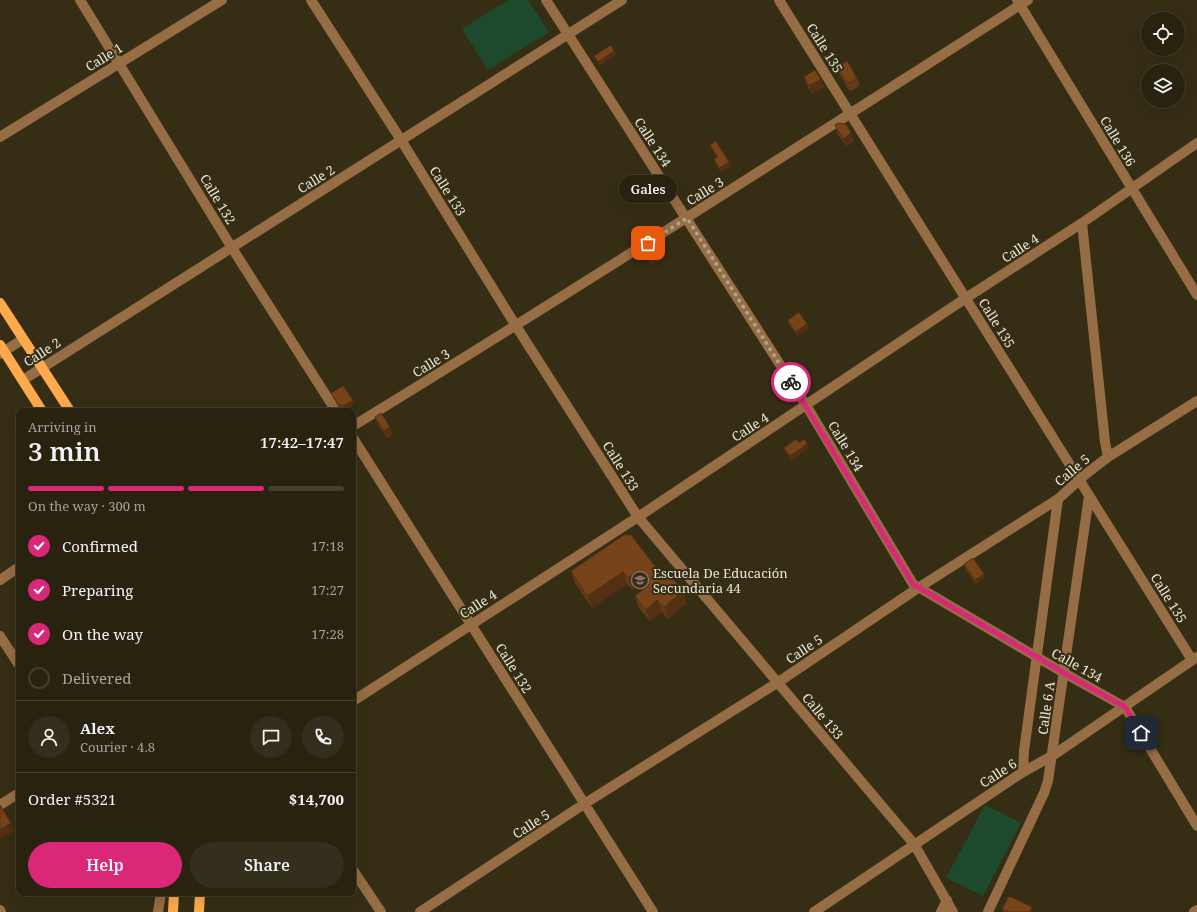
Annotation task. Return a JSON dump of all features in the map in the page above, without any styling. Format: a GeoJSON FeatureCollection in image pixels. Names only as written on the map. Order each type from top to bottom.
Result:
{"type":"FeatureCollection","features":[{"type":"Feature","properties":{"kind":"main road"},"geometry":{"type":"LineString","coordinates":[[0,303],[68,408]]}},
{"type":"Feature","properties":{"kind":"main road"},"geometry":{"type":"LineString","coordinates":[[1,350],[23,380],[40,408]]}},
{"type":"Feature","properties":{"kind":"main road"},"geometry":{"type":"LineString","coordinates":[[173,912],[174,896]]}},
{"type":"Feature","properties":{"kind":"main road"},"geometry":{"type":"LineString","coordinates":[[199,912],[200,896]]}},
{"type":"Feature","properties":{"kind":"street","name":"Calle 132"},"geometry":{"type":"LineString","coordinates":[[80,0],[232,248],[334,408]]}},
{"type":"Feature","properties":{"kind":"street","name":"Calle 1"},"geometry":{"type":"LineString","coordinates":[[0,137],[222,0]]}},
{"type":"Feature","properties":{"kind":"street","name":"Calle 133"},"geometry":{"type":"LineString","coordinates":[[311,0],[401,140],[516,326],[638,517],[914,844],[953,912]]}},
{"type":"Feature","properties":{"kind":"street","name":"Calle 134"},"geometry":{"type":"LineString","coordinates":[[546,0],[806,405],[913,584],[1037,658],[1125,707],[1197,826]]}},
{"type":"Feature","properties":{"kind":"street","name":"Calle 2"},"geometry":{"type":"LineString","coordinates":[[23,380],[622,0]]}},
{"type":"Feature","properties":{"kind":"street","name":"Calle 135"},"geometry":{"type":"LineString","coordinates":[[779,0],[1089,496],[1195,659]]}},
{"type":"Feature","properties":{"kind":"street","name":"Calle 3"},"geometry":{"type":"LineString","coordinates":[[356,424],[516,326],[687,218],[851,114],[1022,2]]}},
{"type":"Feature","properties":{"kind":"street","name":"Calle 136"},"geometry":{"type":"LineString","coordinates":[[1022,2],[1197,295]]}},
{"type":"Feature","properties":{"kind":"street","name":"Calle 4"},"geometry":{"type":"LineString","coordinates":[[356,699],[470,624],[638,517],[966,298],[1082,223],[1197,143]]}},
{"type":"Feature","properties":{"kind":"street"},"geometry":{"type":"LineString","coordinates":[[1082,223],[1105,442],[1108,457]]}},
{"type":"Feature","properties":{"kind":"street","name":"Calle 2"},"geometry":{"type":"LineString","coordinates":[[1,350],[23,339]]}},
{"type":"Feature","properties":{"kind":"street","name":"Calle 5"},"geometry":{"type":"LineString","coordinates":[[420,912],[584,804],[777,682],[918,588],[1058,499],[1108,457],[1197,401]]}},
{"type":"Feature","properties":{"kind":"street","name":"Calle 132"},"geometry":{"type":"LineString","coordinates":[[356,443],[653,912]]}},
{"type":"Feature","properties":{"kind":"street","name":"Calle 6 A"},"geometry":{"type":"LineString","coordinates":[[988,912],[1044,793],[1048,781],[1089,496]]}},
{"type":"Feature","properties":{"kind":"street","name":"Calle 6 A"},"geometry":{"type":"LineString","coordinates":[[1023,772],[1024,751],[1058,499]]}},
{"type":"Feature","properties":{"kind":"street"},"geometry":{"type":"LineString","coordinates":[[0,580],[16,569]]}},
{"type":"Feature","properties":{"kind":"street"},"geometry":{"type":"LineString","coordinates":[[0,636],[16,660]]}},
{"type":"Feature","properties":{"kind":"street","name":"Calle 6"},"geometry":{"type":"LineString","coordinates":[[814,912],[1023,772],[1052,756],[1195,659]]}},
{"type":"Feature","properties":{"kind":"street"},"geometry":{"type":"LineString","coordinates":[[0,805],[16,795]]}},
{"type":"Feature","properties":{"kind":"street"},"geometry":{"type":"LineString","coordinates":[[356,874],[381,912]]}},
{"type":"Feature","properties":{"kind":"street"},"geometry":{"type":"LineString","coordinates":[[158,912],[160,896]]}},
{"type":"Feature","properties":{"kind":"street"},"geometry":{"type":"LineString","coordinates":[[941,912],[947,900]]}},
{"type":"Feature","properties":{"kind":"green space"},"geometry":{"type":"Polygon","coordinates":[[[508,0],[528,0],[549,32],[488,70],[462,29],[508,0]]]}},
{"type":"Feature","properties":{"kind":"green space"},"geometry":{"type":"Polygon","coordinates":[[[985,805],[1021,823],[983,896],[946,878],[985,805]]]}},
{"type":"Feature","properties":{"kind":"building"},"geometry":{"type":"Polygon","coordinates":[[[611,45],[614,51],[598,62],[594,56],[611,45]]]}},
{"type":"Feature","properties":{"kind":"building"},"geometry":{"type":"Polygon","coordinates":[[[847,61],[857,78],[849,83],[845,81],[837,67],[847,61]]]}},
{"type":"Feature","properties":{"kind":"building"},"geometry":{"type":"Polygon","coordinates":[[[815,70],[821,79],[809,86],[804,77],[815,70]]]}},
{"type":"Feature","properties":{"kind":"building"},"geometry":{"type":"Polygon","coordinates":[[[838,123],[846,124],[851,133],[843,139],[835,125],[838,123]]]}},
{"type":"Feature","properties":{"kind":"building"},"geometry":{"type":"Polygon","coordinates":[[[716,141],[729,162],[719,168],[714,159],[718,157],[710,145],[716,141]]]}},
{"type":"Feature","properties":{"kind":"building"},"geometry":{"type":"Polygon","coordinates":[[[655,240],[661,250],[649,257],[643,248],[655,240]]]}},
{"type":"Feature","properties":{"kind":"building"},"geometry":{"type":"Polygon","coordinates":[[[799,312],[807,324],[795,332],[788,320],[799,312]]]}},
{"type":"Feature","properties":{"kind":"building"},"geometry":{"type":"Polygon","coordinates":[[[343,386],[353,400],[344,406],[338,404],[331,393],[343,386]]]}},
{"type":"Feature","properties":{"kind":"building"},"geometry":{"type":"Polygon","coordinates":[[[381,413],[390,427],[384,431],[375,417],[381,413]]]}},
{"type":"Feature","properties":{"kind":"building"},"geometry":{"type":"Polygon","coordinates":[[[796,439],[799,443],[804,439],[807,444],[790,456],[784,448],[796,439]]]}},
{"type":"Feature","properties":{"kind":"building"},"geometry":{"type":"Polygon","coordinates":[[[624,535],[631,535],[661,574],[665,569],[683,591],[664,607],[657,600],[646,610],[635,596],[649,585],[637,571],[628,578],[623,572],[587,596],[571,571],[624,535]]]}},
{"type":"Feature","properties":{"kind":"building"},"geometry":{"type":"Polygon","coordinates":[[[973,558],[984,574],[975,580],[964,564],[973,558]]]}},
{"type":"Feature","properties":{"kind":"building"},"geometry":{"type":"Polygon","coordinates":[[[0,805],[11,823],[0,830],[0,805]]]}},
{"type":"Feature","properties":{"kind":"building"},"geometry":{"type":"Polygon","coordinates":[[[1009,896],[1032,907],[1029,912],[1009,912],[1002,909],[1009,896]]]}},
{"type":"Feature","properties":{"kind":"way so far"},"geometry":{"type":"LineString","coordinates":[[648,243],[687,218],[791,382]]}},
{"type":"Feature","properties":{"kind":"place","name":"Gales"},"geometry":{"type":"Point","coordinates":[648,243]}},
{"type":"Feature","properties":{"kind":"place","name":"Escuela De Educación Secundaria 44"},"geometry":{"type":"Point","coordinates":[640,580]}},
{"type":"Feature","properties":{"kind":"route"},"geometry":{"type":"LineString","coordinates":[[791,382],[913,584],[1064,673],[1125,707],[1141,733]]}}]}
